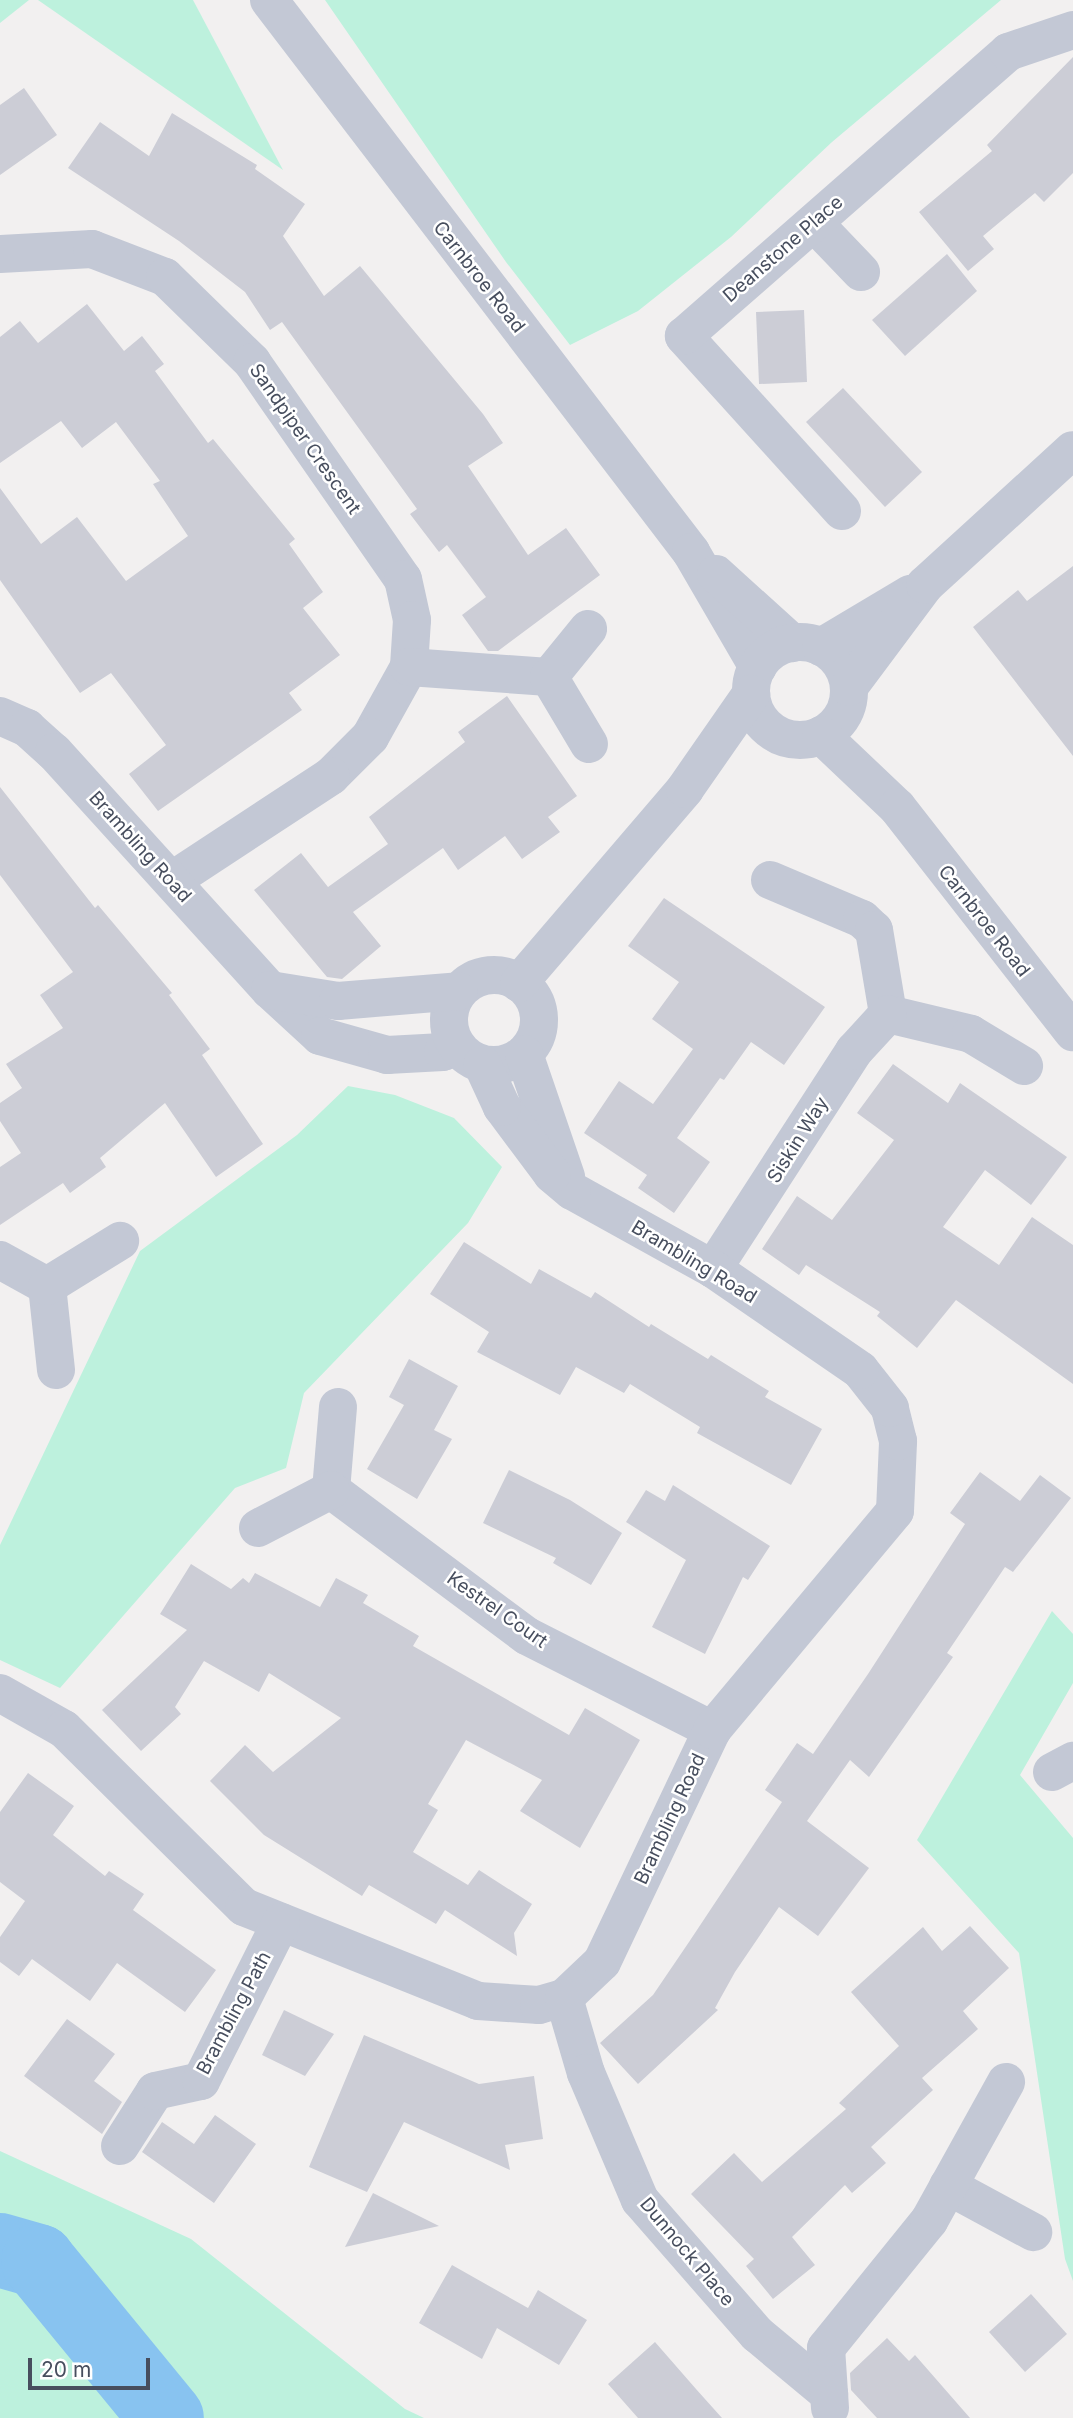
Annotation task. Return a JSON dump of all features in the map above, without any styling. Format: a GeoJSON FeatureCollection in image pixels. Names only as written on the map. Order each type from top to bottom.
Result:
{"type":"FeatureCollection","features":[{"type":"Feature","properties":{"kind":"street","name":"Carnbroe Road"},"geometry":{"type":"LineString","coordinates":[[269,0],[691,552],[754,680]]}},
{"type":"Feature","properties":{"kind":"street","name":"Deanstone Place"},"geometry":{"type":"LineString","coordinates":[[842,511],[684,336],[1008,52],[1073,30]]}},
{"type":"Feature","properties":{"kind":"street"},"geometry":{"type":"LineString","coordinates":[[814,223],[861,272]]}},
{"type":"Feature","properties":{"kind":"street","name":"Sandpiper Crescent"},"geometry":{"type":"LineString","coordinates":[[0,254],[92,249],[165,277],[252,362],[403,579],[412,620],[409,667],[370,737],[331,776],[171,881]]}},
{"type":"Feature","properties":{"kind":"street"},"geometry":{"type":"LineString","coordinates":[[754,680],[755,711],[774,733],[803,741],[821,735],[835,726],[848,696],[925,585],[1073,450]]}},
{"type":"Feature","properties":{"kind":"street","name":"Carnbroe Road"},"geometry":{"type":"LineString","coordinates":[[691,552],[807,645]]}},
{"type":"Feature","properties":{"kind":"street"},"geometry":{"type":"LineString","coordinates":[[519,983],[685,789],[776,648],[807,645],[925,585]]}},
{"type":"Feature","properties":{"kind":"street"},"geometry":{"type":"LineString","coordinates":[[549,677],[589,629]]}},
{"type":"Feature","properties":{"kind":"street"},"geometry":{"type":"LineString","coordinates":[[807,645],[842,664],[848,696]]}},
{"type":"Feature","properties":{"kind":"street"},"geometry":{"type":"LineString","coordinates":[[409,667],[549,677]]}},
{"type":"Feature","properties":{"kind":"street"},"geometry":{"type":"LineString","coordinates":[[549,677],[589,744]]}},
{"type":"Feature","properties":{"kind":"street","name":"Carnbroe Road"},"geometry":{"type":"LineString","coordinates":[[848,696],[897,807]]}},
{"type":"Feature","properties":{"kind":"street","name":"Brambling Road"},"geometry":{"type":"LineString","coordinates":[[0,716],[27,728],[54,752],[270,990],[320,1035],[387,1055],[443,1052],[469,1055],[525,1143],[572,1191],[713,1269],[860,1370],[890,1408],[900,1475],[895,1511],[712,1730],[602,1962],[564,1998]]}},
{"type":"Feature","properties":{"kind":"street"},"geometry":{"type":"LineString","coordinates":[[685,789],[774,733]]}},
{"type":"Feature","properties":{"kind":"street","name":"Carnbroe Road"},"geometry":{"type":"LineString","coordinates":[[821,735],[897,807],[1073,1032]]}},
{"type":"Feature","properties":{"kind":"street"},"geometry":{"type":"LineString","coordinates":[[770,880],[862,919],[874,930],[888,1014],[971,1034],[1024,1066]]}},
{"type":"Feature","properties":{"kind":"street"},"geometry":{"type":"LineString","coordinates":[[492,975],[519,983],[531,994],[538,1016],[537,1031],[524,1054],[497,1065],[469,1055],[449,1024],[459,991],[471,981],[492,975]]}},
{"type":"Feature","properties":{"kind":"street"},"geometry":{"type":"LineString","coordinates":[[270,990],[338,1001],[459,991]]}},
{"type":"Feature","properties":{"kind":"street","name":"Siskin Way"},"geometry":{"type":"LineString","coordinates":[[713,1269],[854,1051],[888,1014]]}},
{"type":"Feature","properties":{"kind":"street"},"geometry":{"type":"LineString","coordinates":[[524,1054],[572,1191]]}},
{"type":"Feature","properties":{"kind":"street"},"geometry":{"type":"LineString","coordinates":[[47,1286],[120,1241]]}},
{"type":"Feature","properties":{"kind":"street"},"geometry":{"type":"LineString","coordinates":[[0,1260],[47,1286]]}},
{"type":"Feature","properties":{"kind":"street"},"geometry":{"type":"LineString","coordinates":[[47,1286],[55,1370]]}},
{"type":"Feature","properties":{"kind":"street"},"geometry":{"type":"LineString","coordinates":[[258,1528],[331,1490],[338,1407]]}},
{"type":"Feature","properties":{"kind":"street","name":"Kestrel Court"},"geometry":{"type":"LineString","coordinates":[[331,1490],[527,1636],[712,1730]]}},
{"type":"Feature","properties":{"kind":"street"},"geometry":{"type":"LineString","coordinates":[[5,1707],[64,1729],[244,1907],[478,2001],[538,2006],[564,1998]]}},
{"type":"Feature","properties":{"kind":"street","name":"Brambling Path"},"geometry":{"type":"LineString","coordinates":[[120,2146],[155,2091],[201,2081],[281,1922]]}},
{"type":"Feature","properties":{"kind":"street","name":"Dunnock Place"},"geometry":{"type":"LineString","coordinates":[[564,1998],[586,2073],[640,2200],[757,2334],[830,2406]]}},
{"type":"Feature","properties":{"kind":"street","name":"Dunnock Place"},"geometry":{"type":"LineString","coordinates":[[830,2406],[826,2348],[929,2221],[1006,2082]]}},
{"type":"Feature","properties":{"kind":"street"},"geometry":{"type":"LineString","coordinates":[[948,2186],[1033,2232]]}},
{"type":"Feature","properties":{"kind":"green space"},"geometry":{"type":"Polygon","coordinates":[[[0,0],[29,0],[0,23],[0,0]]]}},
{"type":"Feature","properties":{"kind":"green space"},"geometry":{"type":"Polygon","coordinates":[[[38,0],[193,0],[283,170],[38,0]]]}},
{"type":"Feature","properties":{"kind":"green space"},"geometry":{"type":"Polygon","coordinates":[[[325,0],[1001,0],[832,142],[731,237],[638,311],[570,345],[506,262],[325,0]]]}},
{"type":"Feature","properties":{"kind":"green space"},"geometry":{"type":"Polygon","coordinates":[[[348,1086],[395,1095],[454,1118],[502,1167],[468,1223],[304,1393],[286,1468],[235,1488],[60,1688],[0,1660],[0,1545],[140,1251],[297,1135],[348,1086]]]}},
{"type":"Feature","properties":{"kind":"green space"},"geometry":{"type":"Polygon","coordinates":[[[1052,1611],[1073,1634],[1073,1683],[1020,1775],[1073,1838],[1073,2281],[1065,2259],[1019,1953],[917,1840],[1052,1611]]]}},
{"type":"Feature","properties":{"kind":"green space"},"geometry":{"type":"Polygon","coordinates":[[[0,2151],[191,2239],[405,2409],[424,2418],[0,2418],[0,2151]]]}},
{"type":"Feature","properties":{"kind":"building"},"geometry":{"type":"Polygon","coordinates":[[[1073,57],[1073,173],[1044,202],[1035,193],[983,236],[994,249],[968,271],[919,212],[992,151],[987,145],[1073,57]]]}},
{"type":"Feature","properties":{"kind":"building"},"geometry":{"type":"Polygon","coordinates":[[[24,88],[57,135],[0,175],[0,105],[24,88]]]}},
{"type":"Feature","properties":{"kind":"building"},"geometry":{"type":"Polygon","coordinates":[[[172,113],[257,165],[255,169],[305,204],[283,236],[324,296],[360,266],[483,414],[503,443],[468,466],[528,555],[566,528],[600,575],[498,651],[488,651],[462,615],[486,597],[447,545],[439,552],[410,514],[417,509],[282,322],[270,330],[245,292],[179,241],[68,168],[100,122],[149,156],[172,113]]]}},
{"type":"Feature","properties":{"kind":"building"},"geometry":{"type":"Polygon","coordinates":[[[947,254],[977,291],[905,356],[872,320],[947,254]]]}},
{"type":"Feature","properties":{"kind":"building"},"geometry":{"type":"Polygon","coordinates":[[[87,304],[124,351],[142,336],[164,364],[155,371],[208,443],[213,439],[295,539],[289,544],[323,592],[303,608],[340,655],[289,693],[302,710],[158,811],[129,774],[166,745],[111,673],[80,693],[0,580],[0,488],[41,544],[77,517],[126,581],[188,536],[153,484],[160,481],[116,422],[82,448],[61,421],[0,463],[0,337],[20,321],[38,343],[87,304]]]}},
{"type":"Feature","properties":{"kind":"building"},"geometry":{"type":"Polygon","coordinates":[[[804,310],[807,382],[759,384],[756,312],[804,310]]]}},
{"type":"Feature","properties":{"kind":"building"},"geometry":{"type":"Polygon","coordinates":[[[843,388],[922,472],[885,507],[806,422],[843,388]]]}},
{"type":"Feature","properties":{"kind":"building"},"geometry":{"type":"Polygon","coordinates":[[[1073,566],[1073,756],[973,627],[1018,590],[1027,601],[1073,566]]]}},
{"type":"Feature","properties":{"kind":"building"},"geometry":{"type":"Polygon","coordinates":[[[507,696],[577,796],[548,817],[560,832],[522,859],[505,836],[458,870],[443,848],[353,912],[381,946],[342,979],[327,977],[254,890],[301,853],[328,887],[388,844],[369,817],[465,742],[458,732],[507,696]]]}},
{"type":"Feature","properties":{"kind":"building"},"geometry":{"type":"Polygon","coordinates":[[[0,787],[95,908],[98,905],[172,993],[169,995],[210,1049],[202,1055],[263,1144],[216,1177],[165,1103],[100,1158],[106,1167],[70,1193],[63,1183],[0,1225],[0,1167],[21,1153],[0,1121],[0,1103],[22,1088],[6,1064],[63,1028],[40,995],[73,972],[0,875],[0,787]]]}},
{"type":"Feature","properties":{"kind":"building"},"geometry":{"type":"Polygon","coordinates":[[[664,898],[825,1007],[784,1065],[751,1042],[724,1080],[720,1078],[677,1138],[710,1162],[674,1213],[638,1188],[647,1175],[584,1133],[619,1081],[653,1104],[693,1049],[652,1019],[679,982],[628,946],[664,898]]]}},
{"type":"Feature","properties":{"kind":"building"},"geometry":{"type":"Polygon","coordinates":[[[893,1064],[948,1103],[960,1083],[1067,1157],[1031,1205],[985,1170],[943,1227],[999,1265],[1032,1217],[1073,1245],[1073,1384],[956,1300],[917,1348],[877,1316],[880,1312],[806,1265],[799,1275],[762,1249],[797,1196],[832,1220],[894,1140],[857,1113],[893,1064]]]}},
{"type":"Feature","properties":{"kind":"building"},"geometry":{"type":"Polygon","coordinates":[[[464,1242],[531,1284],[539,1269],[591,1298],[595,1292],[649,1327],[651,1324],[708,1359],[711,1355],[769,1391],[765,1397],[822,1429],[791,1485],[697,1433],[700,1427],[630,1384],[624,1393],[576,1367],[560,1395],[477,1352],[489,1332],[430,1294],[464,1242]]]}},
{"type":"Feature","properties":{"kind":"building"},"geometry":{"type":"Polygon","coordinates":[[[409,1359],[458,1386],[434,1430],[452,1439],[417,1499],[367,1469],[404,1405],[389,1397],[409,1359]]]}},
{"type":"Feature","properties":{"kind":"building"},"geometry":{"type":"Polygon","coordinates":[[[509,1470],[570,1500],[622,1533],[591,1585],[553,1563],[556,1558],[483,1523],[509,1470]]]}},
{"type":"Feature","properties":{"kind":"building"},"geometry":{"type":"Polygon","coordinates":[[[980,1472],[1020,1501],[1040,1475],[1071,1498],[1013,1572],[1005,1567],[947,1653],[953,1657],[869,1777],[850,1760],[807,1821],[869,1868],[818,1936],[779,1907],[735,1972],[715,2008],[718,2010],[638,2084],[600,2043],[653,1995],[782,1802],[765,1790],[797,1743],[813,1754],[868,1674],[965,1524],[950,1513],[980,1472]]]}},
{"type":"Feature","properties":{"kind":"building"},"geometry":{"type":"Polygon","coordinates":[[[673,1485],[770,1546],[748,1580],[743,1577],[705,1654],[652,1627],[686,1560],[626,1522],[646,1490],[665,1501],[673,1485]]]}},
{"type":"Feature","properties":{"kind":"building"},"geometry":{"type":"Polygon","coordinates":[[[191,1564],[231,1589],[243,1578],[249,1583],[255,1573],[320,1607],[336,1578],[368,1595],[363,1603],[419,1636],[413,1646],[569,1735],[585,1708],[640,1740],[580,1848],[520,1811],[542,1780],[466,1740],[428,1804],[438,1810],[413,1852],[468,1885],[479,1870],[532,1904],[514,1933],[517,1956],[445,1910],[436,1924],[369,1885],[362,1896],[264,1835],[210,1781],[245,1745],[273,1772],[341,1718],[269,1673],[259,1692],[204,1661],[175,1707],[181,1714],[141,1751],[102,1710],[187,1630],[160,1614],[191,1564]]]}},
{"type":"Feature","properties":{"kind":"building"},"geometry":{"type":"Polygon","coordinates":[[[28,1773],[74,1806],[53,1835],[105,1876],[109,1871],[144,1894],[133,1910],[216,1970],[185,2012],[117,1963],[90,2001],[32,1959],[19,1976],[0,1962],[0,1937],[25,1901],[0,1882],[0,1812],[28,1773]]]}},
{"type":"Feature","properties":{"kind":"building"},"geometry":{"type":"Polygon","coordinates":[[[970,1926],[1009,1968],[963,2011],[978,2029],[922,2078],[933,2090],[871,2147],[886,2163],[852,2193],[845,2185],[792,2237],[815,2265],[773,2299],[746,2266],[754,2259],[691,2194],[734,2153],[762,2182],[846,2109],[839,2103],[899,2046],[851,1992],[923,1927],[942,1951],[970,1926]]]}},
{"type":"Feature","properties":{"kind":"building"},"geometry":{"type":"Polygon","coordinates":[[[284,2010],[334,2034],[305,2076],[262,2055],[284,2010]]]}},
{"type":"Feature","properties":{"kind":"building"},"geometry":{"type":"Polygon","coordinates":[[[67,2019],[115,2054],[94,2081],[122,2102],[102,2134],[24,2076],[67,2019]]]}},
{"type":"Feature","properties":{"kind":"building"},"geometry":{"type":"Polygon","coordinates":[[[364,2035],[479,2084],[534,2076],[543,2139],[505,2145],[510,2170],[404,2122],[367,2192],[309,2167],[364,2035]]]}},
{"type":"Feature","properties":{"kind":"building"},"geometry":{"type":"Polygon","coordinates":[[[215,2115],[256,2144],[214,2203],[142,2152],[162,2122],[194,2144],[215,2115]]]}},
{"type":"Feature","properties":{"kind":"building"},"geometry":{"type":"Polygon","coordinates":[[[373,2193],[439,2226],[345,2247],[373,2193]]]}},
{"type":"Feature","properties":{"kind":"building"},"geometry":{"type":"Polygon","coordinates":[[[452,2265],[528,2308],[538,2290],[587,2320],[559,2365],[497,2328],[482,2359],[419,2323],[452,2265]]]}},
{"type":"Feature","properties":{"kind":"building"},"geometry":{"type":"Polygon","coordinates":[[[1031,2294],[1067,2334],[1025,2372],[989,2332],[1031,2294]]]}},
{"type":"Feature","properties":{"kind":"building"},"geometry":{"type":"Polygon","coordinates":[[[887,2338],[909,2361],[915,2355],[970,2418],[877,2418],[851,2390],[850,2373],[887,2338]]]}},
{"type":"Feature","properties":{"kind":"building"},"geometry":{"type":"Polygon","coordinates":[[[655,2342],[722,2418],[638,2418],[608,2384],[655,2342]]]}},
{"type":"Feature","properties":{"kind":"waterway"},"geometry":{"type":"LineString","coordinates":[[0,2250],[38,2261],[167,2418]]}}]}
